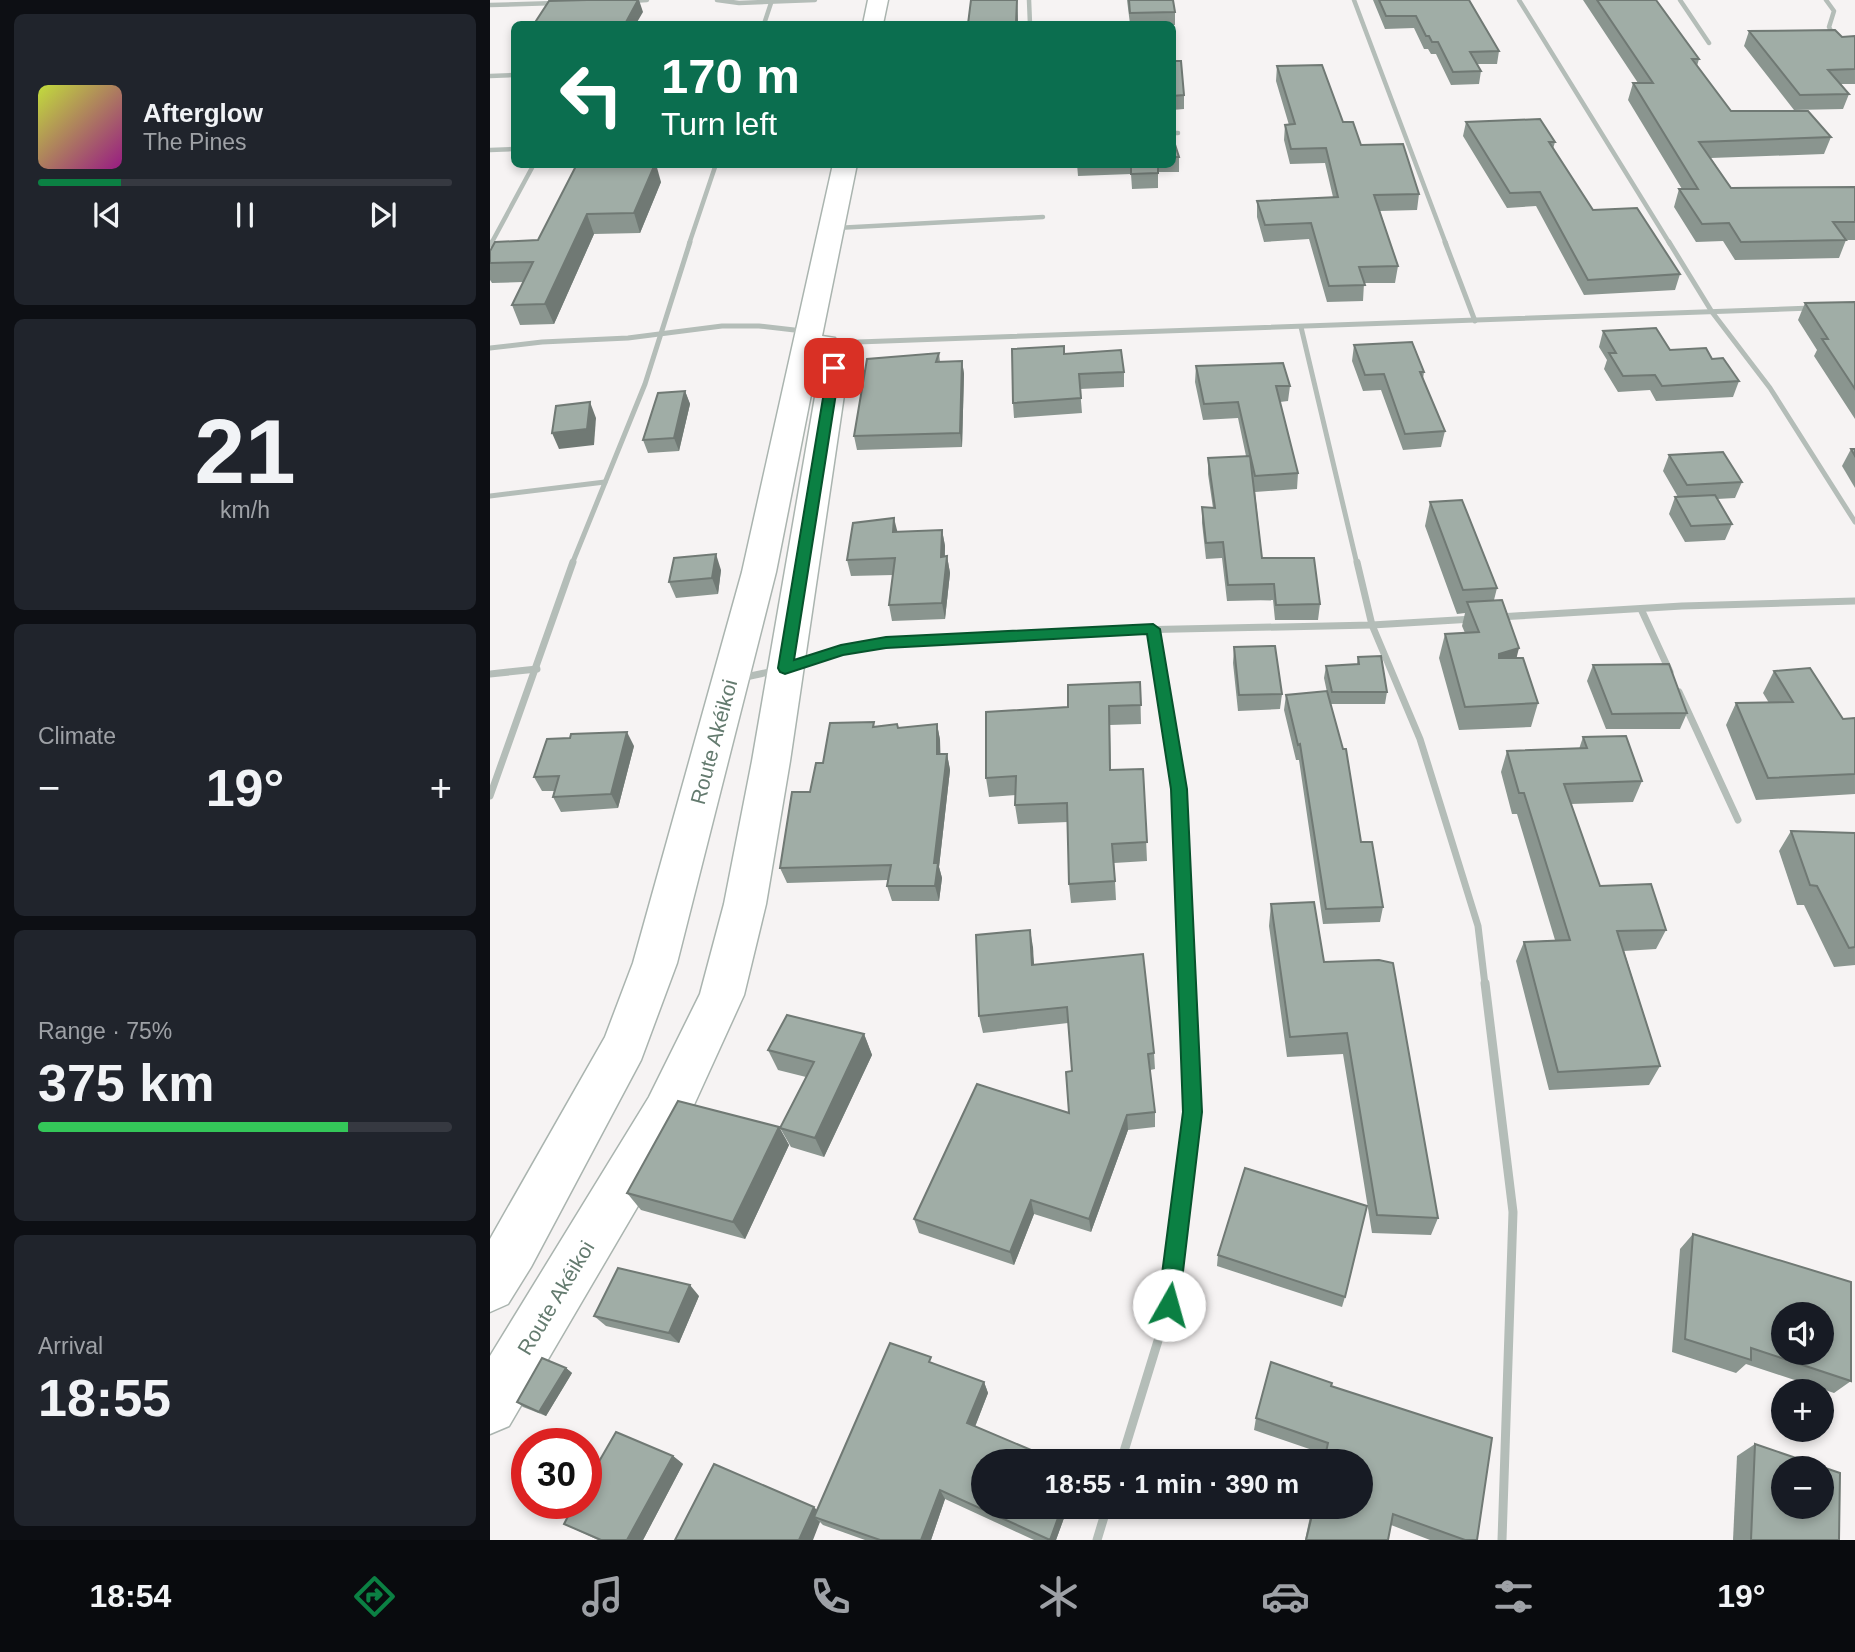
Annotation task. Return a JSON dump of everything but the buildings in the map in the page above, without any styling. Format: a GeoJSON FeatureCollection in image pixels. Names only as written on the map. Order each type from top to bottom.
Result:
{"type":"FeatureCollection","features":[{"type":"Feature","properties":{"kind":"street"},"geometry":{"type":"LineString","coordinates":[[630,0],[647,0]]}},
{"type":"Feature","properties":{"kind":"street"},"geometry":{"type":"LineString","coordinates":[[717,0],[739,3],[815,0]]}},
{"type":"Feature","properties":{"kind":"street"},"geometry":{"type":"LineString","coordinates":[[874,21],[878,0]]}},
{"type":"Feature","properties":{"kind":"street"},"geometry":{"type":"LineString","coordinates":[[1028,0],[1030,21]]}},
{"type":"Feature","properties":{"kind":"street"},"geometry":{"type":"LineString","coordinates":[[1354,0],[1475,321]]}},
{"type":"Feature","properties":{"kind":"street"},"geometry":{"type":"LineString","coordinates":[[1519,0],[1712,313],[1740,343],[1768,383],[1855,522]]}},
{"type":"Feature","properties":{"kind":"street"},"geometry":{"type":"LineString","coordinates":[[1680,0],[1709,43]]}},
{"type":"Feature","properties":{"kind":"street"},"geometry":{"type":"LineString","coordinates":[[1826,0],[1835,15],[1829,27],[1837,39]]}},
{"type":"Feature","properties":{"kind":"street"},"geometry":{"type":"LineString","coordinates":[[490,5],[559,3]]}},
{"type":"Feature","properties":{"kind":"street"},"geometry":{"type":"LineString","coordinates":[[765,21],[771,3]]}},
{"type":"Feature","properties":{"kind":"street"},"geometry":{"type":"LineString","coordinates":[[490,76],[511,75]]}},
{"type":"Feature","properties":{"kind":"street"},"geometry":{"type":"LineString","coordinates":[[490,149],[511,149]]}},
{"type":"Feature","properties":{"kind":"street"},"geometry":{"type":"LineString","coordinates":[[490,245],[532,168]]}},
{"type":"Feature","properties":{"kind":"street"},"geometry":{"type":"LineString","coordinates":[[490,796],[583,534],[645,384],[715,168]]}},
{"type":"Feature","properties":{"kind":"street","name":"Route Akéikoi"},"geometry":{"type":"LineString","coordinates":[[490,1286],[625,1045],[656,963],[759,572],[815,340],[844,168]]}},
{"type":"Feature","properties":{"kind":"street"},"geometry":{"type":"LineString","coordinates":[[832,228],[1043,217]]}},
{"type":"Feature","properties":{"kind":"street"},"geometry":{"type":"LineString","coordinates":[[490,348],[722,326],[759,326],[815,340],[1301,327],[1816,308]]}},
{"type":"Feature","properties":{"kind":"street"},"geometry":{"type":"LineString","coordinates":[[1301,327],[1372,625],[1420,739],[1478,926],[1513,1212],[1502,1540]]}},
{"type":"Feature","properties":{"kind":"street","name":"Route Akéikoi"},"geometry":{"type":"LineString","coordinates":[[490,1407],[666,1113],[722,995],[745,904],[834,368],[831,355],[815,340]]}},
{"type":"Feature","properties":{"kind":"street"},"geometry":{"type":"LineString","coordinates":[[490,496],[605,482]]}},
{"type":"Feature","properties":{"kind":"street"},"geometry":{"type":"LineString","coordinates":[[1490,618],[1855,601]]}},
{"type":"Feature","properties":{"kind":"street"},"geometry":{"type":"LineString","coordinates":[[1641,609],[1738,820]]}},
{"type":"Feature","properties":{"kind":"street"},"geometry":{"type":"LineString","coordinates":[[730,681],[785,668],[841,650],[886,643],[1153,629],[1372,625],[1477,618]]}},
{"type":"Feature","properties":{"kind":"street"},"geometry":{"type":"LineString","coordinates":[[1125,1449],[1169,1305],[1193,1112],[1179,789],[1153,629]]}},
{"type":"Feature","properties":{"kind":"street"},"geometry":{"type":"LineString","coordinates":[[490,674],[537,668]]}},
{"type":"Feature","properties":{"kind":"street"},"geometry":{"type":"LineString","coordinates":[[1097,1540],[1103,1519]]}},
{"type":"Feature","properties":{"kind":"route"},"geometry":{"type":"LineString","coordinates":[[834,368],[785,668],[841,650],[886,643],[1153,629],[1179,789],[1193,1112],[1169,1305]]}}]}
